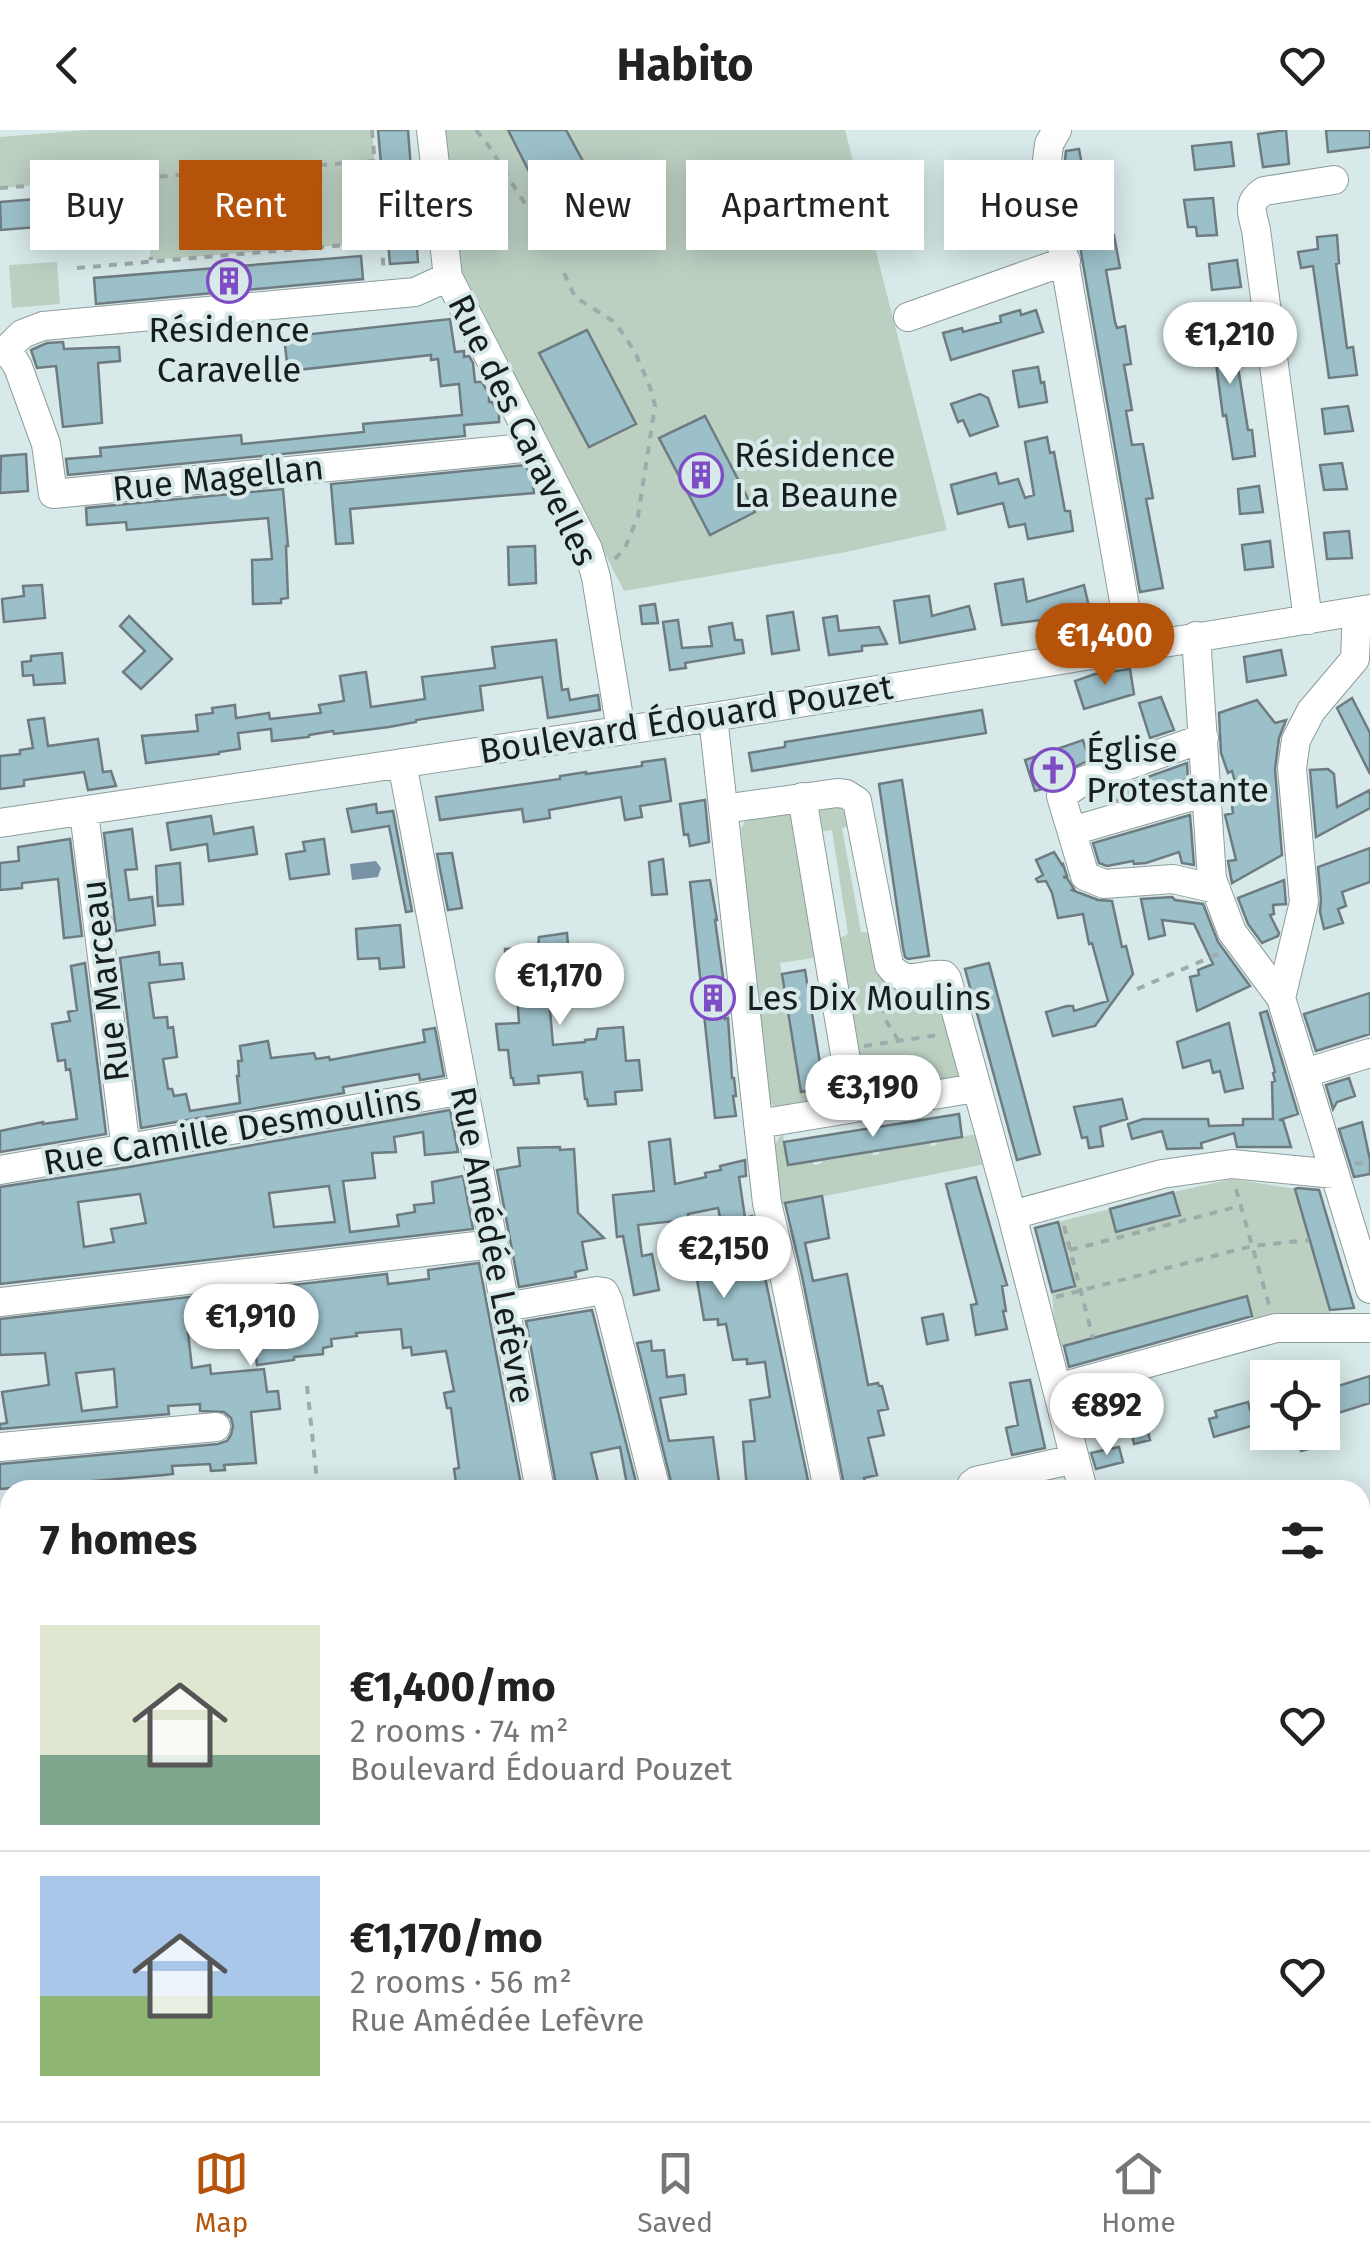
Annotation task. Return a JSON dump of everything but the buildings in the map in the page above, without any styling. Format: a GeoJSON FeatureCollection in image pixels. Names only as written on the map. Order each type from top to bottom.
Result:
{"type":"FeatureCollection","features":[{"type":"Feature","properties":{"kind":"street","name":"Rue des Caravelles"},"geometry":{"type":"LineString","coordinates":[[430,130],[448,277],[588,549],[621,730]]}},
{"type":"Feature","properties":{"kind":"street"},"geometry":{"type":"LineString","coordinates":[[1053,137],[1047,161],[1132,647]]}},
{"type":"Feature","properties":{"kind":"street"},"geometry":{"type":"LineString","coordinates":[[1308,620],[1251,207],[1254,197],[1264,191],[1334,180]]}},
{"type":"Feature","properties":{"kind":"street"},"geometry":{"type":"LineString","coordinates":[[908,318],[1066,260]]}},
{"type":"Feature","properties":{"kind":"street"},"geometry":{"type":"LineString","coordinates":[[4,350],[22,334],[42,326],[415,292],[448,277]]}},
{"type":"Feature","properties":{"kind":"street","name":"Rue Magellan"},"geometry":{"type":"LineString","coordinates":[[4,350],[18,367],[46,444],[53,494],[534,447]]}},
{"type":"Feature","properties":{"kind":"street"},"geometry":{"type":"LineString","coordinates":[[1282,998],[1304,902],[1292,768],[1296,740],[1311,710],[1355,659],[1363,610]]}},
{"type":"Feature","properties":{"kind":"street","name":"Boulevard Édouard Pouzet"},"geometry":{"type":"LineString","coordinates":[[0,823],[713,717],[1363,610]]}},
{"type":"Feature","properties":{"kind":"street"},"geometry":{"type":"LineString","coordinates":[[1196,636],[1212,879],[1232,932],[1282,998],[1370,1289]]}},
{"type":"Feature","properties":{"kind":"street"},"geometry":{"type":"LineString","coordinates":[[713,717],[766,1203],[826,1480]]}},
{"type":"Feature","properties":{"kind":"street"},"geometry":{"type":"LineString","coordinates":[[1204,738],[1083,781],[1062,796],[1085,876],[1104,884],[1172,878],[1216,888]]}},
{"type":"Feature","properties":{"kind":"street","name":"Rue Amédée Lefèvre"},"geometry":{"type":"LineString","coordinates":[[402,763],[538,1480]]}},
{"type":"Feature","properties":{"kind":"street"},"geometry":{"type":"LineString","coordinates":[[724,810],[836,792],[857,801],[889,965],[902,978],[944,975],[950,988],[1081,1480]]}},
{"type":"Feature","properties":{"kind":"street"},"geometry":{"type":"LineString","coordinates":[[1072,830],[1206,792]]}},
{"type":"Feature","properties":{"kind":"street"},"geometry":{"type":"LineString","coordinates":[[802,797],[854,1108]]}},
{"type":"Feature","properties":{"kind":"street","name":"Rue Marceau"},"geometry":{"type":"LineString","coordinates":[[84,812],[126,1150]]}},
{"type":"Feature","properties":{"kind":"street"},"geometry":{"type":"LineString","coordinates":[[1305,1073],[1370,1053]]}},
{"type":"Feature","properties":{"kind":"street"},"geometry":{"type":"LineString","coordinates":[[758,1124],[976,1088]]}},
{"type":"Feature","properties":{"kind":"street","name":"Rue Camille Desmoulins"},"geometry":{"type":"LineString","coordinates":[[0,1170],[464,1090]]}},
{"type":"Feature","properties":{"kind":"street"},"geometry":{"type":"LineString","coordinates":[[1012,1215],[1162,1174],[1229,1164],[1335,1174]]}},
{"type":"Feature","properties":{"kind":"street"},"geometry":{"type":"LineString","coordinates":[[0,1302],[493,1244]]}},
{"type":"Feature","properties":{"kind":"street"},"geometry":{"type":"LineString","coordinates":[[504,1307],[604,1292],[653,1480]]}},
{"type":"Feature","properties":{"kind":"street"},"geometry":{"type":"LineString","coordinates":[[1057,1388],[1276,1328],[1370,1328]]}},
{"type":"Feature","properties":{"kind":"street"},"geometry":{"type":"LineString","coordinates":[[0,1447],[216,1427]]}},
{"type":"Feature","properties":{"kind":"street"},"geometry":{"type":"LineString","coordinates":[[981,1480],[1076,1459]]}},
{"type":"Feature","properties":{"kind":"path"},"geometry":{"type":"LineString","coordinates":[[372,130],[375,160]]}},
{"type":"Feature","properties":{"kind":"path"},"geometry":{"type":"LineString","coordinates":[[476,130],[528,208]]}},
{"type":"Feature","properties":{"kind":"path"},"geometry":{"type":"LineString","coordinates":[[0,188],[30,186]]}},
{"type":"Feature","properties":{"kind":"path"},"geometry":{"type":"LineString","coordinates":[[150,250],[151,260]]}},
{"type":"Feature","properties":{"kind":"path"},"geometry":{"type":"LineString","coordinates":[[234,250],[234,254]]}},
{"type":"Feature","properties":{"kind":"path"},"geometry":{"type":"LineString","coordinates":[[77,268],[281,250]]}},
{"type":"Feature","properties":{"kind":"path"},"geometry":{"type":"LineString","coordinates":[[382,250],[386,293]]}},
{"type":"Feature","properties":{"kind":"path"},"geometry":{"type":"LineString","coordinates":[[564,274],[575,297],[622,331],[650,386],[655,406],[632,534],[625,548],[596,577]]}},
{"type":"Feature","properties":{"kind":"path"},"geometry":{"type":"LineString","coordinates":[[1138,989],[1241,944]]}},
{"type":"Feature","properties":{"kind":"path"},"geometry":{"type":"LineString","coordinates":[[885,950],[878,984],[885,1019],[898,1041]]}},
{"type":"Feature","properties":{"kind":"path"},"geometry":{"type":"LineString","coordinates":[[844,1050],[961,1031]]}},
{"type":"Feature","properties":{"kind":"path"},"geometry":{"type":"LineString","coordinates":[[1229,1164],[1276,1328]]}},
{"type":"Feature","properties":{"kind":"path"},"geometry":{"type":"LineString","coordinates":[[1057,1202],[1093,1338]]}},
{"type":"Feature","properties":{"kind":"path"},"geometry":{"type":"LineString","coordinates":[[1070,1250],[1240,1206]]}},
{"type":"Feature","properties":{"kind":"path"},"geometry":{"type":"LineString","coordinates":[[1035,1303],[1252,1246],[1309,1240]]}},
{"type":"Feature","properties":{"kind":"path"},"geometry":{"type":"LineString","coordinates":[[307,1386],[317,1480]]}},
{"type":"Feature","properties":{"kind":"green space"},"geometry":{"type":"Polygon","coordinates":[[[88,130],[372,130],[374,160],[342,160],[342,245],[322,247],[322,160],[179,160],[179,250],[279,250],[151,260],[150,250],[159,250],[159,160],[30,160],[30,186],[0,188],[0,137],[88,130]]]}},
{"type":"Feature","properties":{"kind":"green space"},"geometry":{"type":"Polygon","coordinates":[[[443,130],[845,130],[853,160],[686,160],[686,250],[876,250],[947,530],[624,591],[456,262],[455,250],[508,250],[508,160],[446,160],[443,130]]]}},
{"type":"Feature","properties":{"kind":"green space"},"geometry":{"type":"Polygon","coordinates":[[[57,262],[60,304],[12,308],[9,265],[57,262]]]}},
{"type":"Feature","properties":{"kind":"green space"},"geometry":{"type":"Polygon","coordinates":[[[839,799],[857,825],[842,828],[861,932],[870,933],[940,989],[963,1067],[959,1081],[863,1094],[838,939],[848,934],[832,830],[818,832],[816,822],[819,806],[839,799]]]}},
{"type":"Feature","properties":{"kind":"green space"},"geometry":{"type":"Polygon","coordinates":[[[791,812],[820,957],[780,963],[801,1091],[831,1086],[832,1092],[827,1099],[778,1108],[765,1094],[741,829],[746,819],[791,812]]]}},
{"type":"Feature","properties":{"kind":"green space"},"geometry":{"type":"Polygon","coordinates":[[[783,1134],[788,1165],[813,1161],[814,1165],[821,1164],[821,1160],[872,1152],[873,1155],[879,1154],[879,1150],[930,1142],[931,1146],[937,1145],[936,1141],[978,1134],[985,1164],[780,1205],[775,1145],[783,1134]]]}},
{"type":"Feature","properties":{"kind":"green space"},"geometry":{"type":"Polygon","coordinates":[[[1233,1179],[1295,1189],[1331,1315],[1253,1319],[1246,1297],[1056,1348],[1052,1293],[1075,1285],[1058,1222],[1110,1209],[1117,1232],[1180,1215],[1173,1192],[1233,1179]]]}},
{"type":"Feature","properties":{"kind":"water"},"geometry":{"type":"Polygon","coordinates":[[[376,861],[381,868],[378,877],[352,880],[350,864],[376,861]]]}},
{"type":"Feature","properties":{"kind":"place","name":"Résidence Caravelle"},"geometry":{"type":"Point","coordinates":[229,281]}},
{"type":"Feature","properties":{"kind":"place","name":"Résidence La Beaune"},"geometry":{"type":"Point","coordinates":[701,475]}},
{"type":"Feature","properties":{"kind":"place","name":"Église Protestante"},"geometry":{"type":"Point","coordinates":[1053,770]}},
{"type":"Feature","properties":{"kind":"place","name":"Les Dix Moulins"},"geometry":{"type":"Point","coordinates":[713,998]}}]}
